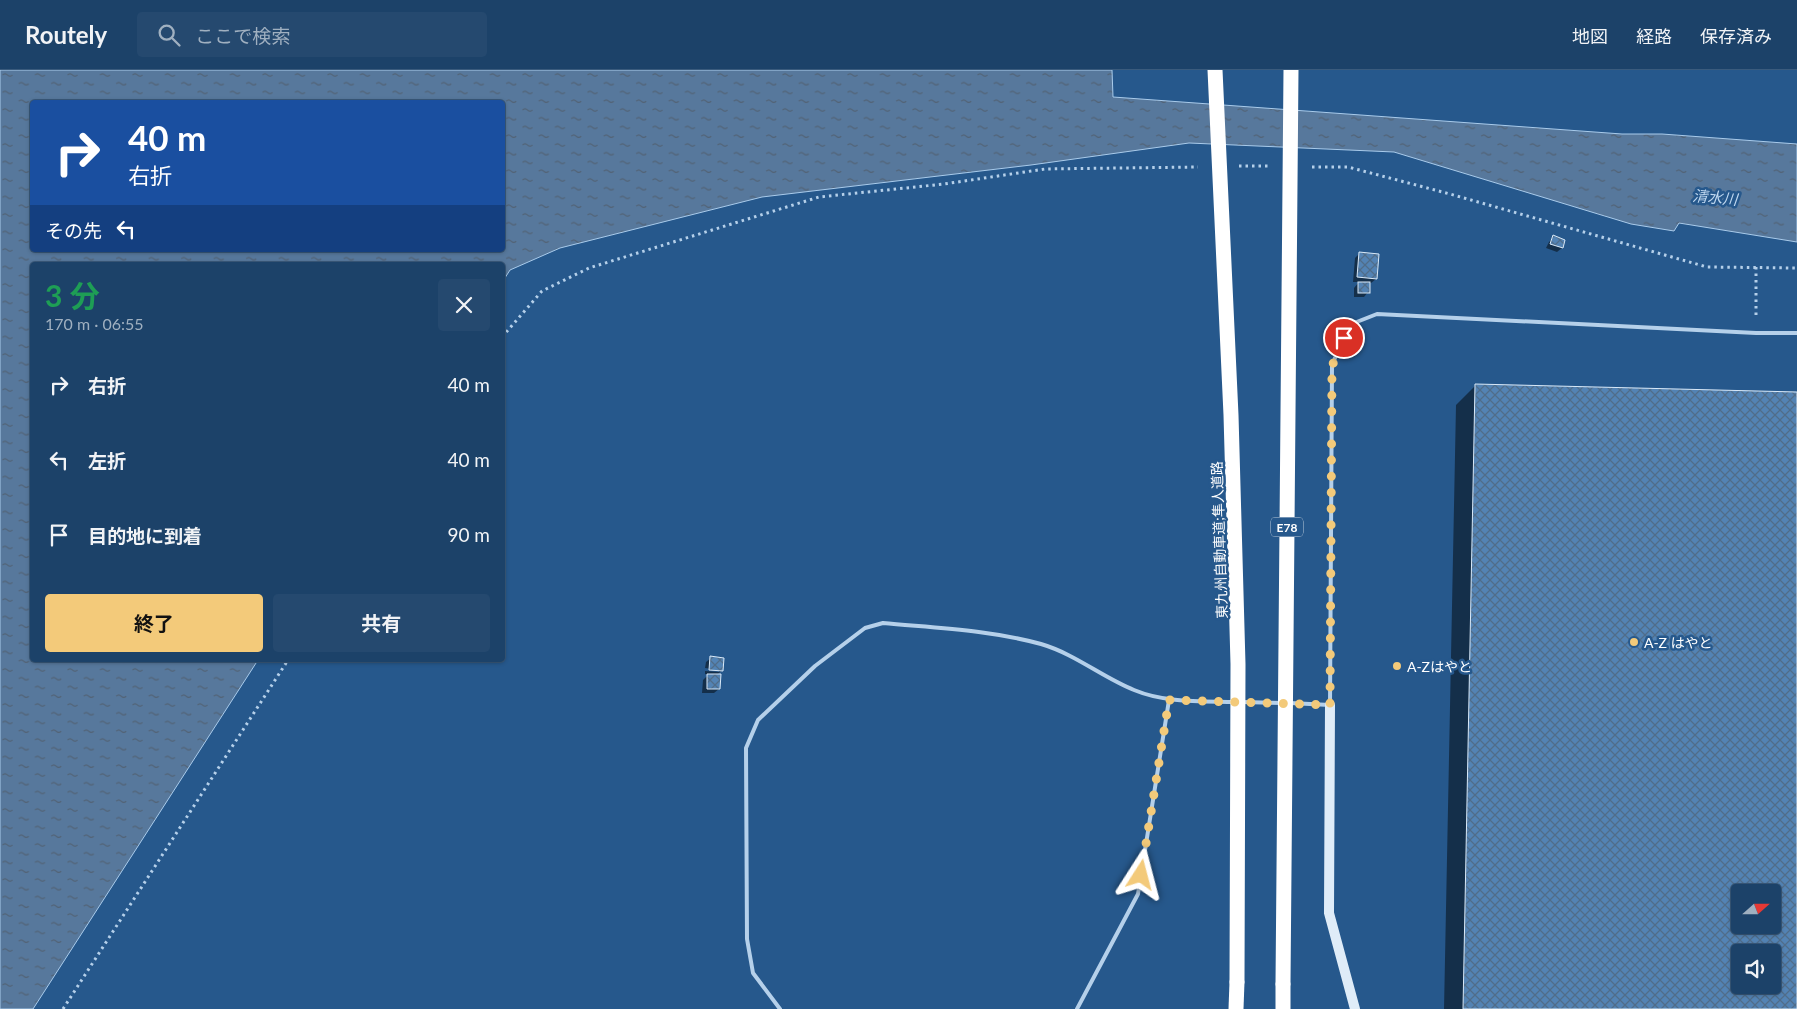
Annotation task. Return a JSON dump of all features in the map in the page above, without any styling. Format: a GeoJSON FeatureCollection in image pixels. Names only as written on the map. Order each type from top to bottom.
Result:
{"type":"FeatureCollection","features":[{"type":"Feature","properties":{"kind":"highway","name":"東九州自動車道;隼人道路"},"geometry":{"type":"LineString","coordinates":[[1215,70],[1231,415],[1238,664],[1236,1009]]}},
{"type":"Feature","properties":{"kind":"highway","name":"E78"},"geometry":{"type":"LineString","coordinates":[[1283,1009],[1291,70]]}},
{"type":"Feature","properties":{"kind":"street"},"geometry":{"type":"LineString","coordinates":[[1330,705],[1329,913],[1355,1009]]}},
{"type":"Feature","properties":{"kind":"lane"},"geometry":{"type":"LineString","coordinates":[[780,1009],[753,973],[747,939],[746,748],[758,720],[815,666],[864,628],[883,624],[1001,634],[1065,652],[1134,690],[1169,700],[1330,705],[1332,366],[1349,325],[1377,314],[1756,333],[1797,333]]}},
{"type":"Feature","properties":{"kind":"lane"},"geometry":{"type":"LineString","coordinates":[[1077,1009],[1138,894],[1169,700]]}},
{"type":"Feature","properties":{"kind":"path"},"geometry":{"type":"LineString","coordinates":[[1233,166],[1272,166]]}},
{"type":"Feature","properties":{"kind":"path"},"geometry":{"type":"LineString","coordinates":[[505,334],[542,291],[589,268],[820,197],[944,184],[1046,170],[1203,167]]}},
{"type":"Feature","properties":{"kind":"path"},"geometry":{"type":"LineString","coordinates":[[1310,167],[1348,168],[1450,194],[1707,267],[1797,268]]}},
{"type":"Feature","properties":{"kind":"path"},"geometry":{"type":"LineString","coordinates":[[1756,267],[1756,333]]}},
{"type":"Feature","properties":{"kind":"path"},"geometry":{"type":"LineString","coordinates":[[64,1009],[287,662]]}},
{"type":"Feature","properties":{"kind":"water","name":"清水川"},"geometry":{"type":"Polygon","coordinates":[[[0,70],[1112,70],[1113,97],[1622,134],[1662,134],[1797,144],[1797,242],[1679,223],[1674,231],[1631,224],[1394,152],[1189,143],[1031,165],[762,197],[560,248],[510,270],[505,278],[505,262],[30,262],[30,662],[257,662],[33,1009],[0,1009],[0,70]]]}},
{"type":"Feature","properties":{"kind":"building"},"geometry":{"type":"Polygon","coordinates":[[[1553,235],[1565,240],[1563,248],[1550,244],[1553,235]]]}},
{"type":"Feature","properties":{"kind":"building"},"geometry":{"type":"Polygon","coordinates":[[[1359,252],[1379,254],[1377,279],[1357,277],[1359,252]]]}},
{"type":"Feature","properties":{"kind":"building"},"geometry":{"type":"Polygon","coordinates":[[[1358,282],[1370,282],[1370,293],[1358,293],[1358,282]]]}},
{"type":"Feature","properties":{"kind":"building","name":"A-Z はやと"},"geometry":{"type":"Polygon","coordinates":[[[1475,384],[1797,392],[1797,1009],[1463,1009],[1475,384]]]}},
{"type":"Feature","properties":{"kind":"building"},"geometry":{"type":"Polygon","coordinates":[[[710,656],[724,658],[723,671],[709,670],[710,656]]]}},
{"type":"Feature","properties":{"kind":"building"},"geometry":{"type":"Polygon","coordinates":[[[707,674],[721,674],[720,689],[707,689],[707,674]]]}},
{"type":"Feature","properties":{"kind":"place","name":"A-Z はやと"},"geometry":{"type":"Point","coordinates":[1634,642]}},
{"type":"Feature","properties":{"kind":"place","name":"A-Zはやと"},"geometry":{"type":"Point","coordinates":[1397,666]}},
{"type":"Feature","properties":{"kind":"route"},"geometry":{"type":"LineString","coordinates":[[1141,875],[1169,700],[1330,705],[1332,366],[1344,338]]}}]}
